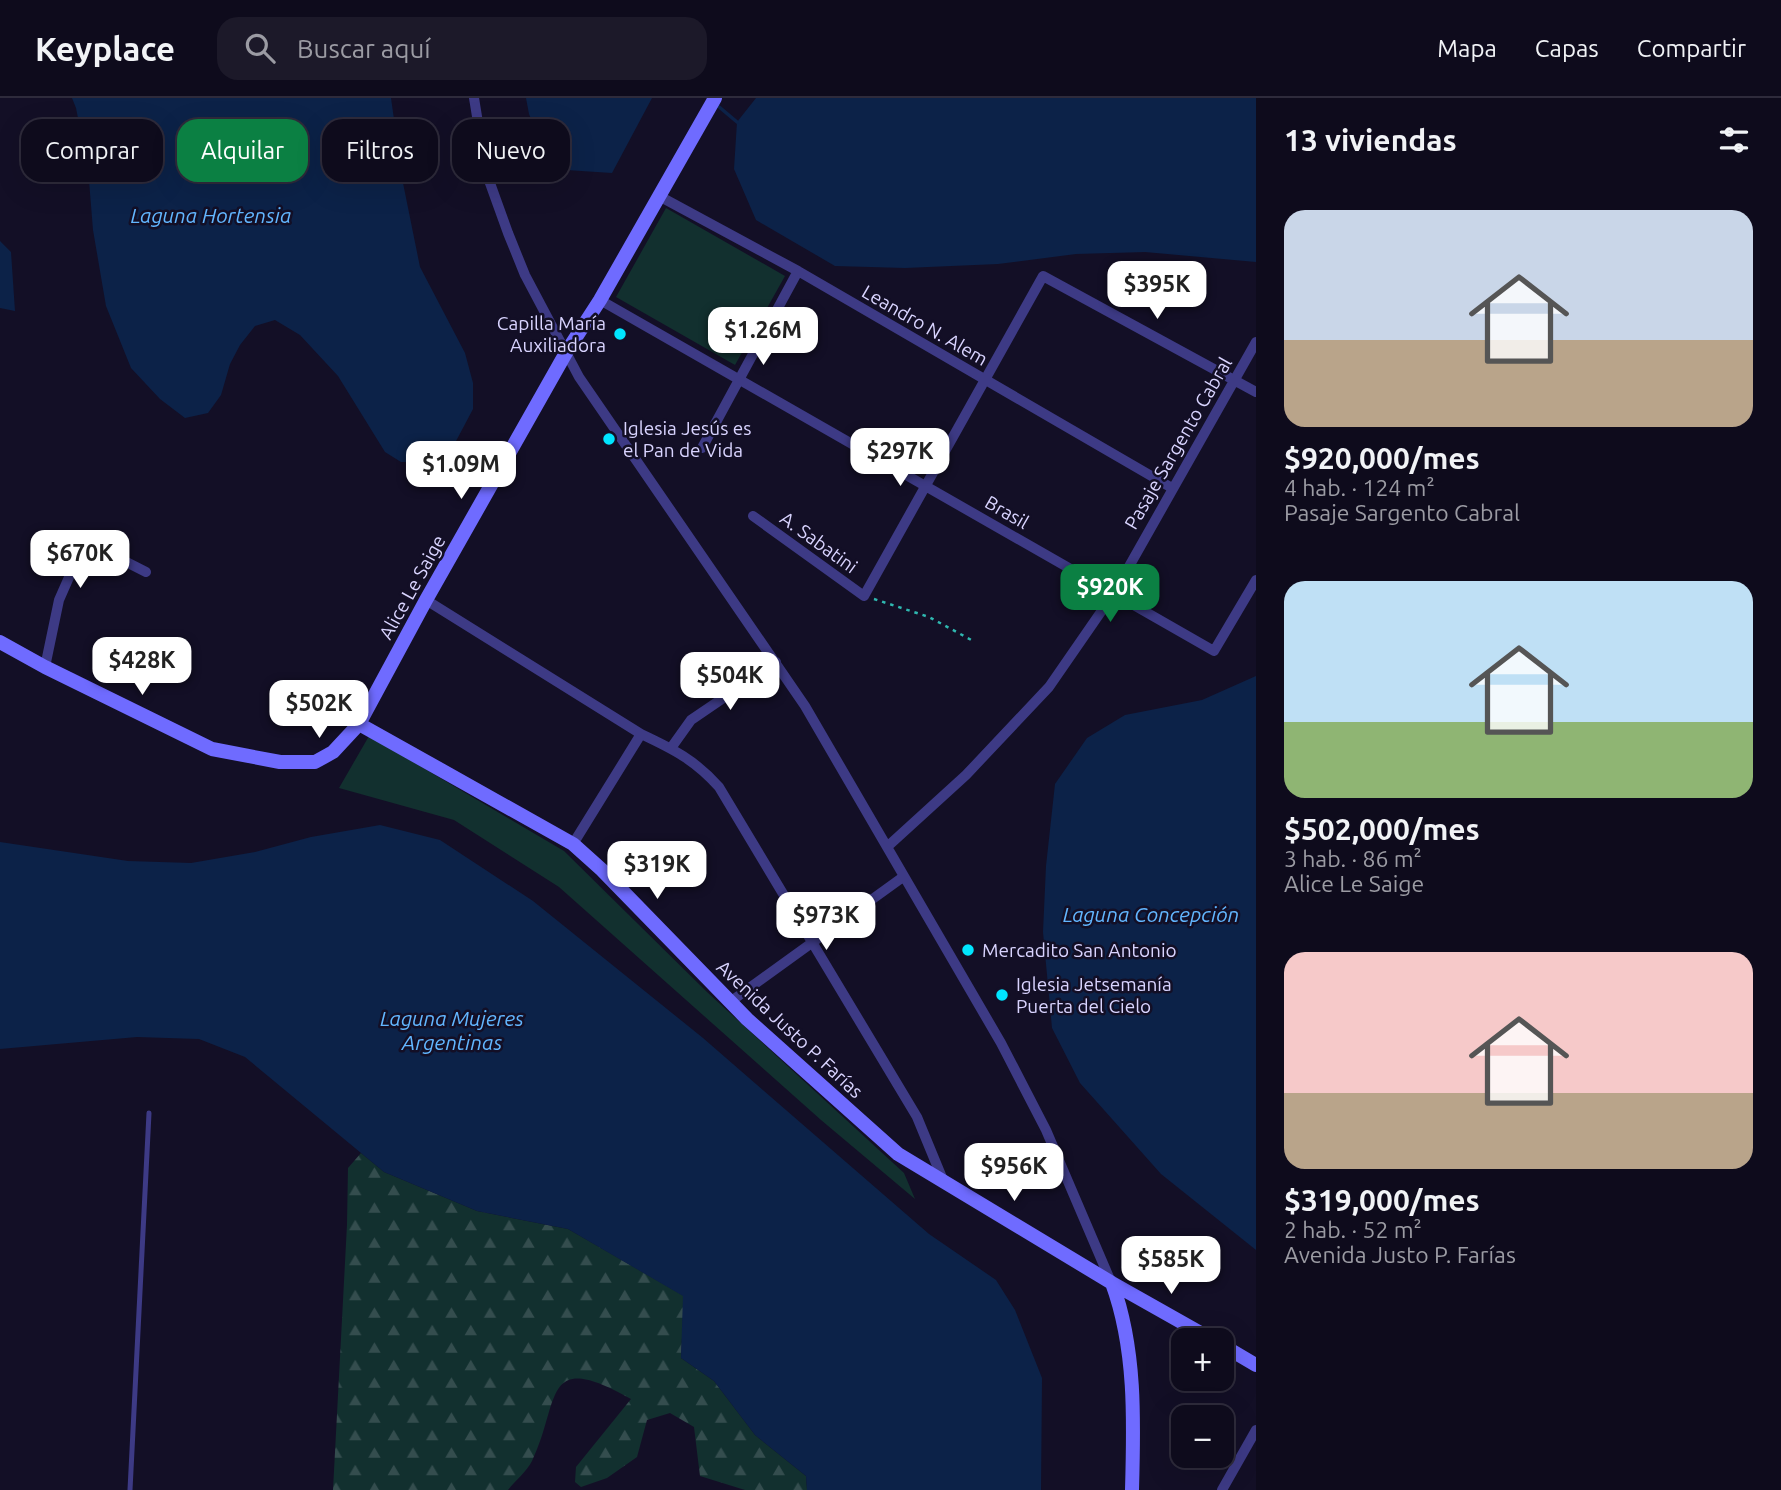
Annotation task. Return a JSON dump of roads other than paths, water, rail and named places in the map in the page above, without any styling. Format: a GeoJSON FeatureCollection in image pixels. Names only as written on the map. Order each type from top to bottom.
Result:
{"type":"FeatureCollection","features":[{"type":"Feature","properties":{"kind":"street"},"geometry":{"type":"LineString","coordinates":[[474,98],[486,172],[508,233],[525,275],[579,377],[805,706],[1001,1043],[1046,1130],[1122,1310],[1132,1384],[1132,1490]]}},
{"type":"Feature","properties":{"kind":"street","name":"Alice Le Saige"},"geometry":{"type":"LineString","coordinates":[[45,667],[212,749],[280,762],[315,762],[333,752],[359,724],[567,351],[600,300],[715,98]]}},
{"type":"Feature","properties":{"kind":"street","name":"Leandro N. Alem"},"geometry":{"type":"LineString","coordinates":[[659,196],[798,271],[1172,488]]}},
{"type":"Feature","properties":{"kind":"street"},"geometry":{"type":"LineString","coordinates":[[702,448],[798,271]]}},
{"type":"Feature","properties":{"kind":"street"},"geometry":{"type":"LineString","coordinates":[[925,485],[1043,276],[1256,392]]}},
{"type":"Feature","properties":{"kind":"street","name":"Brasil"},"geometry":{"type":"LineString","coordinates":[[600,300],[1214,651],[1256,580]]}},
{"type":"Feature","properties":{"kind":"street","name":"Pasaje Sargento Cabral"},"geometry":{"type":"LineString","coordinates":[[887,847],[966,775],[1048,687],[1114,593],[1256,341]]}},
{"type":"Feature","properties":{"kind":"street","name":"A. Sabatini"},"geometry":{"type":"LineString","coordinates":[[753,516],[864,596],[925,485]]}},
{"type":"Feature","properties":{"kind":"street"},"geometry":{"type":"LineString","coordinates":[[0,642],[45,667],[59,600],[85,541],[146,572]]}},
{"type":"Feature","properties":{"kind":"street"},"geometry":{"type":"LineString","coordinates":[[426,600],[641,734],[671,748],[701,767],[719,787],[917,1117],[943,1180]]}},
{"type":"Feature","properties":{"kind":"street"},"geometry":{"type":"LineString","coordinates":[[671,748],[691,720],[776,662]]}},
{"type":"Feature","properties":{"kind":"street","name":"Avenida Justo P. Farías"},"geometry":{"type":"LineString","coordinates":[[359,724],[573,844],[602,870],[730,1002],[898,1154],[1192,1328]]}},
{"type":"Feature","properties":{"kind":"street"},"geometry":{"type":"LineString","coordinates":[[573,844],[641,734]]}},
{"type":"Feature","properties":{"kind":"street"},"geometry":{"type":"LineString","coordinates":[[730,1002],[903,877]]}},
{"type":"Feature","properties":{"kind":"street"},"geometry":{"type":"LineString","coordinates":[[1234,1352],[1256,1365]]}},
{"type":"Feature","properties":{"kind":"street"},"geometry":{"type":"LineString","coordinates":[[1222,1490],[1256,1430]]}},
{"type":"Feature","properties":{"kind":"lane"},"geometry":{"type":"LineString","coordinates":[[130,1490],[149,1113]]}},
{"type":"Feature","properties":{"kind":"water","name":"Laguna Hortensia"},"geometry":{"type":"Polygon","coordinates":[[[72,98],[391,98],[394,119],[322,119],[322,182],[403,182],[420,267],[465,353],[473,383],[473,409],[455,443],[424,462],[401,462],[385,452],[338,376],[300,335],[275,320],[255,326],[240,345],[230,364],[221,395],[208,413],[185,418],[160,399],[131,368],[106,306],[93,230],[89,182],[163,182],[163,119],[78,119],[72,98]]]}},
{"type":"Feature","properties":{"kind":"water"},"geometry":{"type":"Polygon","coordinates":[[[526,98],[652,98],[612,173],[570,170],[570,119],[531,119],[526,98]]]}},
{"type":"Feature","properties":{"kind":"water"},"geometry":{"type":"Polygon","coordinates":[[[756,98],[1256,98],[1256,262],[1145,252],[1076,254],[998,264],[905,268],[835,266],[756,220],[734,169],[737,122],[756,98]]]}},
{"type":"Feature","properties":{"kind":"water"},"geometry":{"type":"Polygon","coordinates":[[[0,241],[11,252],[15,311],[0,308],[0,241]]]}},
{"type":"Feature","properties":{"kind":"water","name":"Laguna Concepción"},"geometry":{"type":"Polygon","coordinates":[[[1256,676],[1256,1250],[1161,1174],[1080,1083],[1052,1028],[1043,932],[1046,866],[1055,784],[1087,738],[1125,715],[1202,700],[1256,676]]]}},
{"type":"Feature","properties":{"kind":"water","name":"Laguna Mujeres Argentinas"},"geometry":{"type":"Polygon","coordinates":[[[380,825],[440,840],[533,901],[703,1038],[929,1234],[996,1280],[1015,1310],[1042,1378],[1041,1490],[807,1490],[806,1476],[755,1435],[714,1381],[681,1358],[683,1296],[568,1229],[477,1211],[384,1172],[245,1057],[199,1039],[137,1037],[0,1049],[0,842],[128,861],[191,863],[380,825]]]}},
{"type":"Feature","properties":{"kind":"waterway"},"geometry":{"type":"LineString","coordinates":[[718,106],[737,122]]}},
{"type":"Feature","properties":{"kind":"place","name":"Capilla María Auxiliadora"},"geometry":{"type":"Point","coordinates":[620,334]}},
{"type":"Feature","properties":{"kind":"place","name":"Iglesia Jesús es el Pan de Vida"},"geometry":{"type":"Point","coordinates":[609,439]}},
{"type":"Feature","properties":{"kind":"place","name":"Mercadito San Antonio"},"geometry":{"type":"Point","coordinates":[968,950]}},
{"type":"Feature","properties":{"kind":"place","name":"Iglesia Jetsemanía Puerta del Cielo"},"geometry":{"type":"Point","coordinates":[1002,995]}}]}
